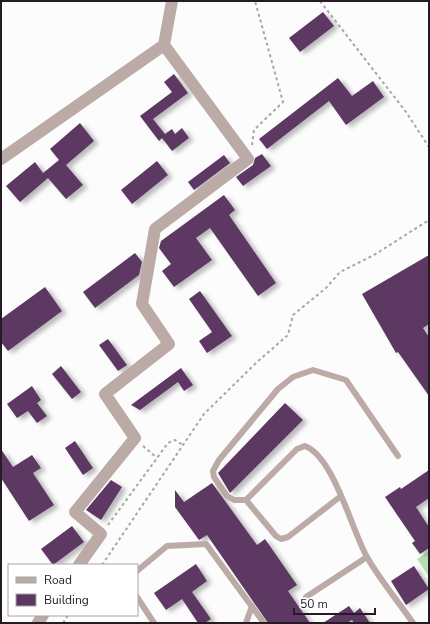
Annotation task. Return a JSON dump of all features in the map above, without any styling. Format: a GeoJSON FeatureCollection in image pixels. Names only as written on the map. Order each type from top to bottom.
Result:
{"type":"FeatureCollection","features":[{"type":"Feature","properties":{"kind":"street"},"geometry":{"type":"LineString","coordinates":[[1,159],[164,45],[172,1]]}},
{"type":"Feature","properties":{"kind":"street"},"geometry":{"type":"LineString","coordinates":[[80,564],[101,534],[75,512],[134,438],[105,394],[169,344],[142,304],[155,229],[248,159],[164,45]]}},
{"type":"Feature","properties":{"kind":"lane"},"geometry":{"type":"LineString","coordinates":[[398,456],[346,380],[314,370],[293,377],[278,389],[219,460],[213,471],[214,477],[227,496],[234,500],[246,500],[297,449],[305,446],[311,448],[329,472],[367,557],[413,623]]}},
{"type":"Feature","properties":{"kind":"lane"},"geometry":{"type":"LineString","coordinates":[[246,500],[276,536],[281,539],[288,537],[341,496]]}},
{"type":"Feature","properties":{"kind":"lane"},"geometry":{"type":"LineString","coordinates":[[138,570],[167,546],[206,544],[264,623]]}},
{"type":"Feature","properties":{"kind":"lane"},"geometry":{"type":"LineString","coordinates":[[306,597],[367,557]]}},
{"type":"Feature","properties":{"kind":"lane"},"geometry":{"type":"LineString","coordinates":[[138,599],[154,623]]}},
{"type":"Feature","properties":{"kind":"lane"},"geometry":{"type":"LineString","coordinates":[[246,623],[252,606]]}},
{"type":"Feature","properties":{"kind":"path"},"geometry":{"type":"LineString","coordinates":[[248,159],[252,149],[254,130],[283,102],[255,1]]}},
{"type":"Feature","properties":{"kind":"path"},"geometry":{"type":"LineString","coordinates":[[320,1],[406,112],[429,147]]}},
{"type":"Feature","properties":{"kind":"path"},"geometry":{"type":"LineString","coordinates":[[103,564],[204,414],[257,362],[288,335],[293,315],[326,288],[340,272],[374,255],[429,220]]}},
{"type":"Feature","properties":{"kind":"path"},"geometry":{"type":"LineString","coordinates":[[134,438],[157,458]]}},
{"type":"Feature","properties":{"kind":"path"},"geometry":{"type":"LineString","coordinates":[[101,534],[168,443],[175,440],[183,445]]}},
{"type":"Feature","properties":{"kind":"green space"},"geometry":{"type":"Polygon","coordinates":[[[429,551],[429,577],[417,559],[429,551]]]}},
{"type":"Feature","properties":{"kind":"building"},"geometry":{"type":"Polygon","coordinates":[[[323,12],[334,26],[300,52],[289,38],[323,12]]]}},
{"type":"Feature","properties":{"kind":"building"},"geometry":{"type":"Polygon","coordinates":[[[174,74],[188,93],[153,119],[165,134],[172,129],[175,134],[182,128],[189,138],[172,151],[162,138],[159,141],[140,116],[172,92],[164,82],[174,74]]]}},
{"type":"Feature","properties":{"kind":"building"},"geometry":{"type":"Polygon","coordinates":[[[338,78],[352,96],[373,81],[384,97],[346,125],[329,101],[267,149],[259,139],[338,78]]]}},
{"type":"Feature","properties":{"kind":"building"},"geometry":{"type":"Polygon","coordinates":[[[80,123],[94,141],[66,165],[83,185],[66,199],[48,178],[20,202],[6,186],[35,162],[43,173],[59,160],[50,149],[80,123]]]}},
{"type":"Feature","properties":{"kind":"building"},"geometry":{"type":"Polygon","coordinates":[[[262,154],[271,166],[243,186],[236,177],[253,165],[255,158],[262,154]]]}},
{"type":"Feature","properties":{"kind":"building"},"geometry":{"type":"Polygon","coordinates":[[[224,155],[230,163],[194,190],[188,182],[224,155]]]}},
{"type":"Feature","properties":{"kind":"building"},"geometry":{"type":"Polygon","coordinates":[[[157,161],[168,175],[132,204],[121,190],[157,161]]]}},
{"type":"Feature","properties":{"kind":"building"},"geometry":{"type":"Polygon","coordinates":[[[224,195],[235,210],[229,215],[276,283],[258,296],[210,228],[196,238],[212,260],[174,287],[162,271],[171,264],[159,248],[161,241],[224,195]]]}},
{"type":"Feature","properties":{"kind":"building"},"geometry":{"type":"Polygon","coordinates":[[[135,253],[142,262],[139,275],[95,308],[83,292],[135,253]]]}},
{"type":"Feature","properties":{"kind":"building"},"geometry":{"type":"Polygon","coordinates":[[[429,255],[429,324],[423,328],[429,337],[429,396],[398,352],[396,353],[362,294],[429,255]]]}},
{"type":"Feature","properties":{"kind":"building"},"geometry":{"type":"Polygon","coordinates":[[[45,287],[62,311],[8,351],[1,342],[1,319],[45,287]]]}},
{"type":"Feature","properties":{"kind":"building"},"geometry":{"type":"Polygon","coordinates":[[[200,291],[232,336],[207,353],[199,341],[212,332],[189,299],[200,291]]]}},
{"type":"Feature","properties":{"kind":"building"},"geometry":{"type":"Polygon","coordinates":[[[108,339],[127,365],[118,371],[99,345],[108,339]]]}},
{"type":"Feature","properties":{"kind":"building"},"geometry":{"type":"Polygon","coordinates":[[[61,366],[81,392],[72,399],[52,374],[61,366]]]}},
{"type":"Feature","properties":{"kind":"building"},"geometry":{"type":"Polygon","coordinates":[[[181,368],[193,385],[184,391],[178,382],[140,410],[131,405],[181,368]]]}},
{"type":"Feature","properties":{"kind":"building"},"geometry":{"type":"Polygon","coordinates":[[[32,386],[41,400],[37,403],[47,416],[37,423],[28,411],[17,418],[7,404],[32,386]]]}},
{"type":"Feature","properties":{"kind":"building"},"geometry":{"type":"Polygon","coordinates":[[[285,403],[303,420],[230,493],[218,473],[285,403]]]}},
{"type":"Feature","properties":{"kind":"building"},"geometry":{"type":"Polygon","coordinates":[[[75,441],[93,468],[83,475],[65,448],[75,441]]]}},
{"type":"Feature","properties":{"kind":"building"},"geometry":{"type":"Polygon","coordinates":[[[1,449],[13,467],[32,455],[41,468],[33,473],[54,505],[29,521],[1,478],[1,449]]]}},
{"type":"Feature","properties":{"kind":"building"},"geometry":{"type":"Polygon","coordinates":[[[429,470],[429,498],[416,507],[429,527],[429,548],[420,554],[412,543],[415,541],[385,497],[400,487],[401,489],[429,470]]]}},
{"type":"Feature","properties":{"kind":"building"},"geometry":{"type":"Polygon","coordinates":[[[111,480],[122,487],[101,520],[86,510],[111,480]]]}},
{"type":"Feature","properties":{"kind":"building"},"geometry":{"type":"Polygon","coordinates":[[[212,483],[257,545],[265,539],[297,585],[288,591],[310,623],[268,623],[207,535],[199,540],[175,507],[175,490],[184,502],[212,483]]]}},
{"type":"Feature","properties":{"kind":"building"},"geometry":{"type":"Polygon","coordinates":[[[72,526],[84,542],[54,564],[52,564],[41,549],[72,526]]]}},
{"type":"Feature","properties":{"kind":"building"},"geometry":{"type":"Polygon","coordinates":[[[196,564],[207,581],[192,592],[211,619],[205,623],[198,623],[182,599],[166,610],[154,593],[196,564]]]}},
{"type":"Feature","properties":{"kind":"building"},"geometry":{"type":"Polygon","coordinates":[[[414,566],[429,589],[406,605],[391,581],[414,566]]]}},
{"type":"Feature","properties":{"kind":"building"},"geometry":{"type":"Polygon","coordinates":[[[349,606],[354,613],[360,608],[370,623],[354,623],[352,620],[347,623],[323,623],[349,606]]]}}]}
